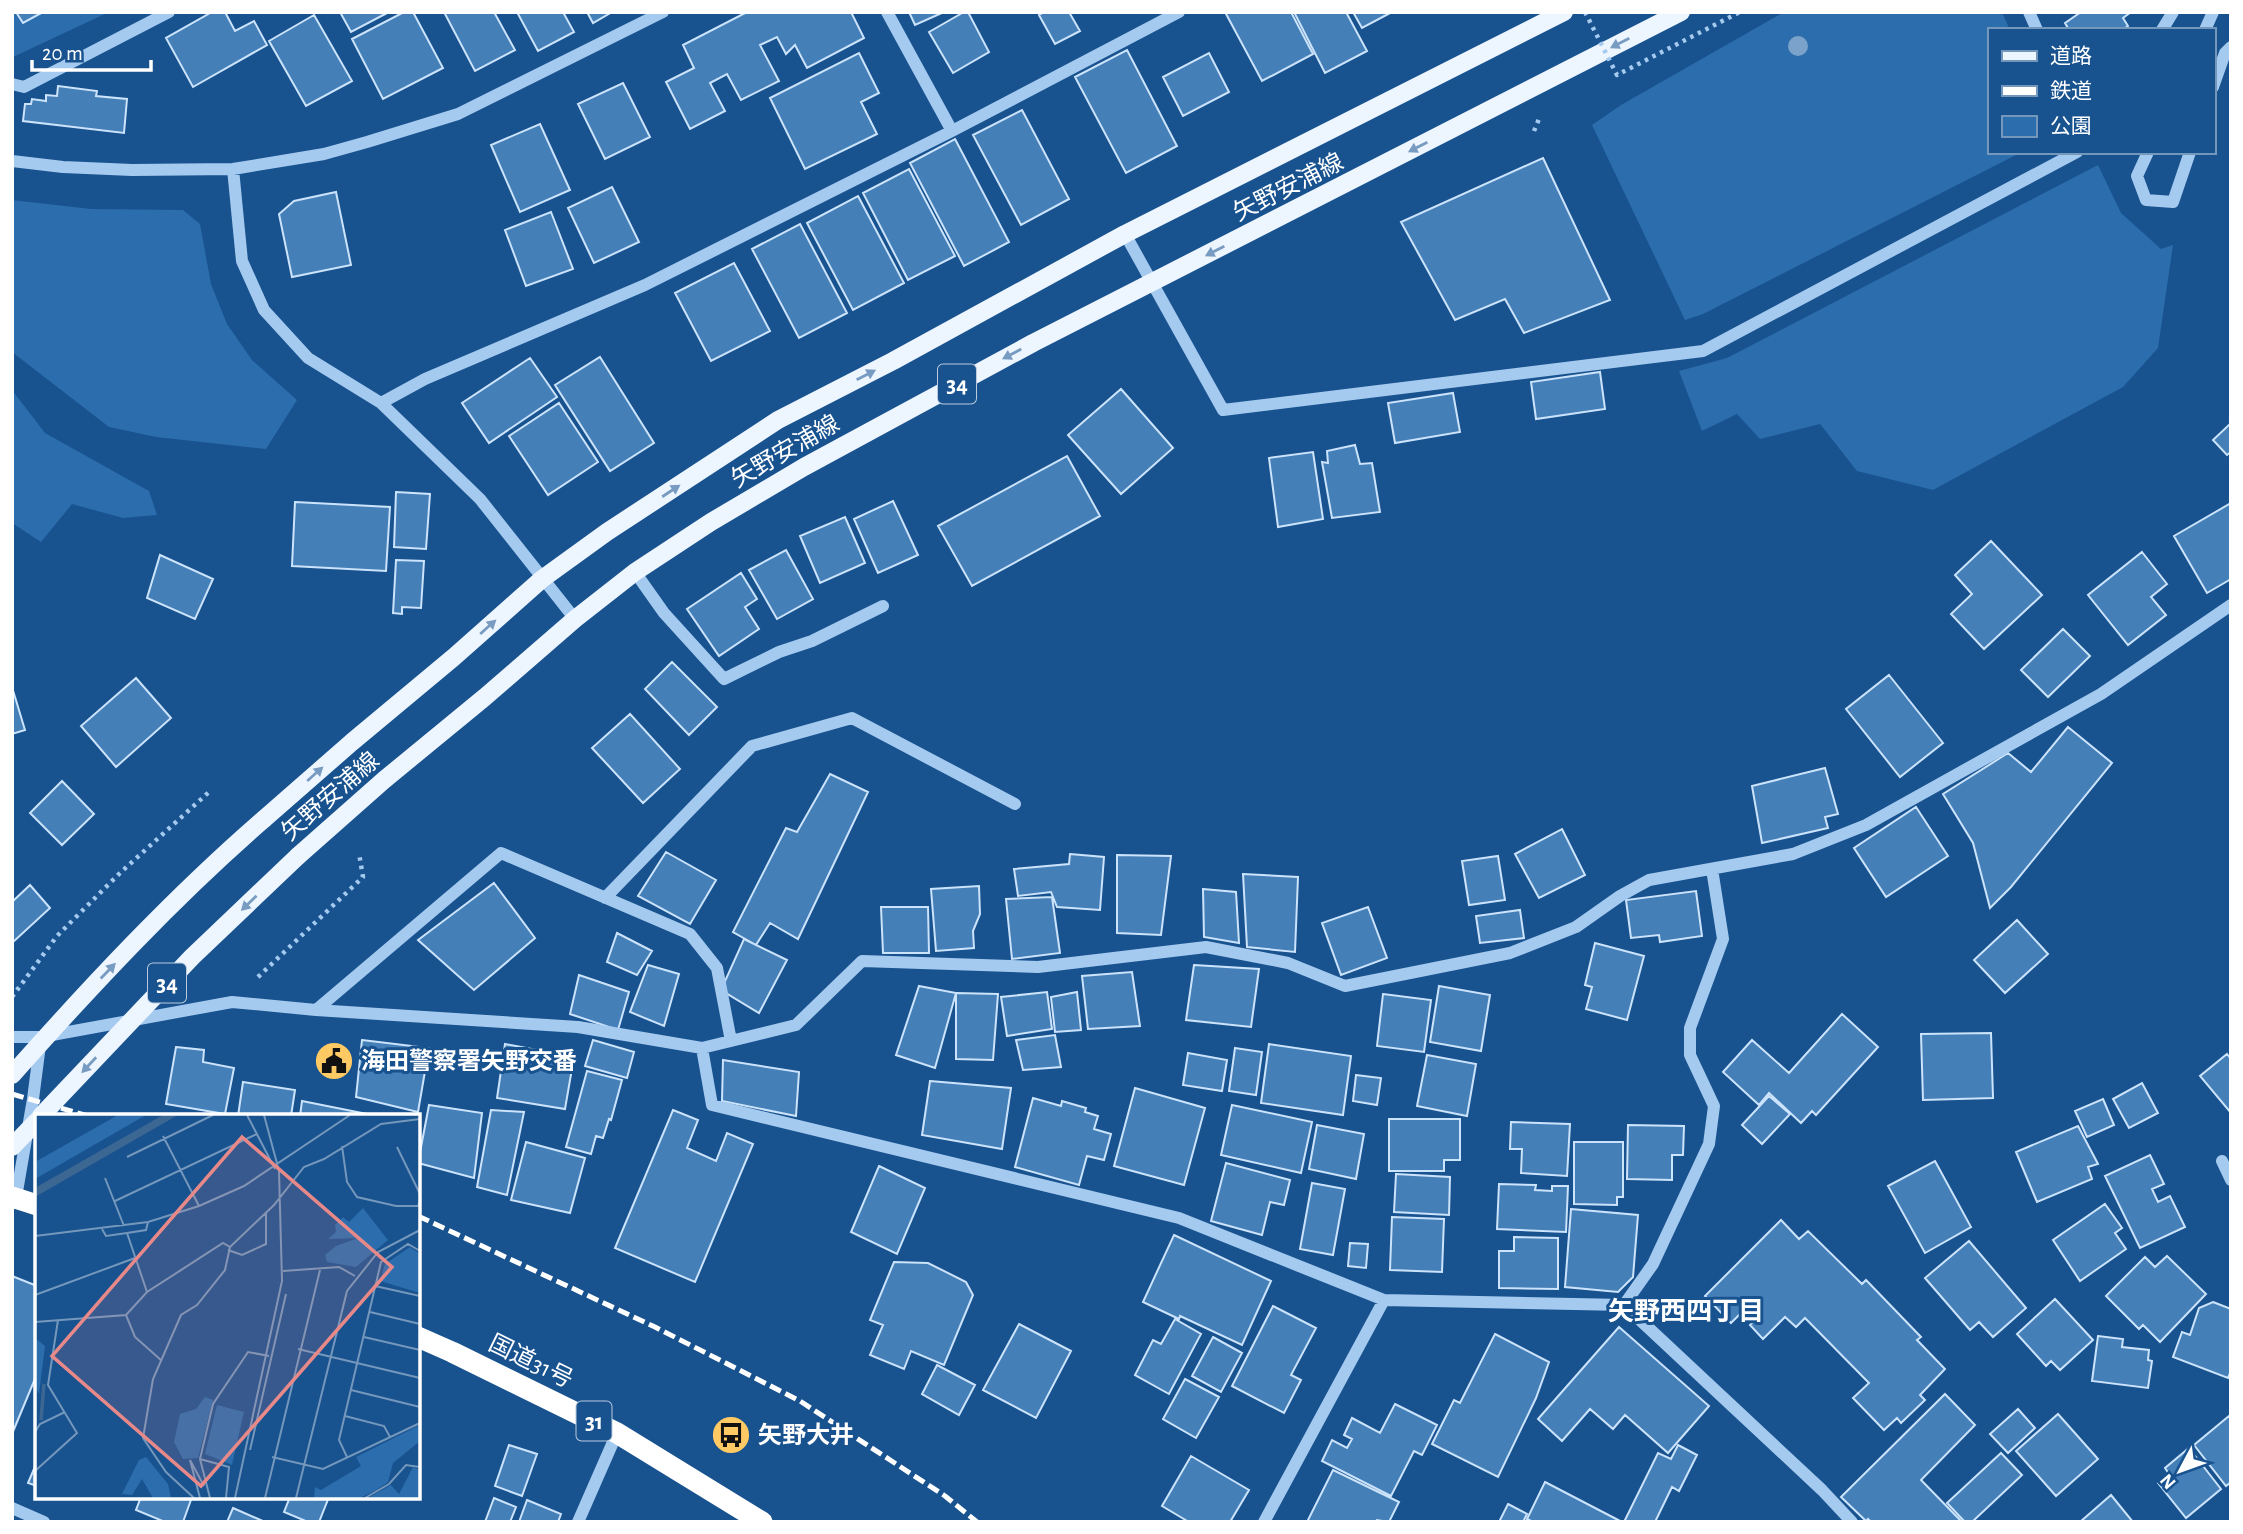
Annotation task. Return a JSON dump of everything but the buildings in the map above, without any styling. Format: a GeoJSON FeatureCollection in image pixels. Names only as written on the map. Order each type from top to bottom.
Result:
{"type":"FeatureCollection","features":[{"type":"Feature","properties":{"kind":"highway","name":"国道31号"},"geometry":{"type":"LineString","coordinates":[[420,1338],[617,1433],[762,1522]]}},
{"type":"Feature","properties":{"kind":"main road","name":"矢野安浦線"},"geometry":{"type":"LineString","coordinates":[[12,1075],[157,921],[264,819],[542,579],[607,533],[778,420],[893,361],[1125,234],[1564,12]]}},
{"type":"Feature","properties":{"kind":"main road","name":"矢野安浦線"},"geometry":{"type":"LineString","coordinates":[[43,1114],[192,957],[298,856],[575,619],[635,572],[711,522],[804,467],[1033,343],[1681,12]]}},
{"type":"Feature","properties":{"kind":"main road"},"geometry":{"type":"LineString","coordinates":[[12,1147],[35,1123]]}},
{"type":"Feature","properties":{"kind":"street"},"geometry":{"type":"LineString","coordinates":[[12,84],[24,87],[169,12]]}},
{"type":"Feature","properties":{"kind":"street"},"geometry":{"type":"LineString","coordinates":[[12,161],[63,167],[132,170],[233,169],[324,154],[458,114],[663,12]]}},
{"type":"Feature","properties":{"kind":"street"},"geometry":{"type":"LineString","coordinates":[[887,12],[952,131]]}},
{"type":"Feature","properties":{"kind":"street"},"geometry":{"type":"LineString","coordinates":[[381,403],[425,379],[645,285],[952,131],[1179,12]]}},
{"type":"Feature","properties":{"kind":"street"},"geometry":{"type":"LineString","coordinates":[[2029,12],[2037,28]]}},
{"type":"Feature","properties":{"kind":"street"},"geometry":{"type":"LineString","coordinates":[[2163,28],[2173,12]]}},
{"type":"Feature","properties":{"kind":"street"},"geometry":{"type":"LineString","coordinates":[[2206,28],[2213,12]]}},
{"type":"Feature","properties":{"kind":"street"},"geometry":{"type":"LineString","coordinates":[[2215,81],[2225,53],[2231,47]]}},
{"type":"Feature","properties":{"kind":"street"},"geometry":{"type":"LineString","coordinates":[[1125,234],[1223,410],[1703,351],[2073,154]]}},
{"type":"Feature","properties":{"kind":"street"},"geometry":{"type":"LineString","coordinates":[[2147,154],[2137,176],[2146,200],[2173,202],[2189,154]]}},
{"type":"Feature","properties":{"kind":"street"},"geometry":{"type":"LineString","coordinates":[[233,169],[242,261],[264,310],[308,358],[381,403],[480,499],[575,619]]}},
{"type":"Feature","properties":{"kind":"street"},"geometry":{"type":"LineString","coordinates":[[635,572],[664,613],[724,679],[779,652],[812,641],[883,606]]}},
{"type":"Feature","properties":{"kind":"street"},"geometry":{"type":"LineString","coordinates":[[12,1037],[41,1037],[232,1002],[578,1027],[702,1048],[796,1025],[862,961],[1038,967],[1206,947],[1288,963],[1345,986],[1510,953],[1576,927],[1620,896],[1649,880],[1793,854],[1866,825],[2101,694],[2231,605]]}},
{"type":"Feature","properties":{"kind":"street"},"geometry":{"type":"LineString","coordinates":[[604,898],[752,746],[852,718],[1015,804]]}},
{"type":"Feature","properties":{"kind":"street"},"geometry":{"type":"LineString","coordinates":[[316,1010],[501,853],[690,934],[717,968],[731,1041]]}},
{"type":"Feature","properties":{"kind":"street"},"geometry":{"type":"LineString","coordinates":[[1624,1306],[1653,1264],[1709,1144],[1713,1107],[1689,1055],[1690,1028],[1723,939],[1712,869]]}},
{"type":"Feature","properties":{"kind":"street"},"geometry":{"type":"LineString","coordinates":[[19,1202],[41,1037]]}},
{"type":"Feature","properties":{"kind":"street"},"geometry":{"type":"LineString","coordinates":[[702,1048],[712,1105],[1179,1217],[1384,1300],[1624,1306],[1822,1490],[1852,1522]]}},
{"type":"Feature","properties":{"kind":"street"},"geometry":{"type":"LineString","coordinates":[[2222,1161],[2231,1180]]}},
{"type":"Feature","properties":{"kind":"street"},"geometry":{"type":"LineString","coordinates":[[1264,1522],[1384,1300]]}},
{"type":"Feature","properties":{"kind":"street"},"geometry":{"type":"LineString","coordinates":[[578,1522],[617,1433]]}},
{"type":"Feature","properties":{"kind":"street"},"geometry":{"type":"LineString","coordinates":[[12,1508],[44,1522]]}},
{"type":"Feature","properties":{"kind":"path"},"geometry":{"type":"LineString","coordinates":[[1585,12],[1617,75],[1740,12]]}},
{"type":"Feature","properties":{"kind":"path"},"geometry":{"type":"LineString","coordinates":[[1534,131],[1541,113]]}},
{"type":"Feature","properties":{"kind":"path"},"geometry":{"type":"LineString","coordinates":[[12,997],[57,936],[120,873],[209,792]]}},
{"type":"Feature","properties":{"kind":"path"},"geometry":{"type":"LineString","coordinates":[[232,1002],[363,877],[359,853]]}},
{"type":"Feature","properties":{"kind":"green space"},"geometry":{"type":"Polygon","coordinates":[[[12,12],[109,12],[13,57],[12,12]]]}},
{"type":"Feature","properties":{"kind":"green space"},"geometry":{"type":"Polygon","coordinates":[[[1784,12],[2002,12],[2009,28],[1988,28],[1988,154],[2018,154],[1703,314],[1685,320],[1592,125],[1621,105],[1784,12]]]}},
{"type":"Feature","properties":{"kind":"green space"},"geometry":{"type":"Polygon","coordinates":[[[2098,165],[2121,213],[2161,249],[2173,245],[2158,348],[2123,387],[1933,490],[1857,471],[1820,424],[1760,439],[1737,414],[1702,431],[1679,371],[1727,358],[2098,165]]]}},
{"type":"Feature","properties":{"kind":"green space"},"geometry":{"type":"Polygon","coordinates":[[[12,200],[91,209],[183,210],[200,224],[211,284],[227,324],[252,360],[297,400],[266,449],[156,437],[109,427],[12,352],[12,200]]]}},
{"type":"Feature","properties":{"kind":"green space"},"geometry":{"type":"Polygon","coordinates":[[[12,390],[45,433],[149,491],[157,515],[123,518],[72,504],[41,542],[12,523],[12,390]]]}},
{"type":"Feature","properties":{"kind":"railway"},"geometry":{"type":"LineString","coordinates":[[12,1094],[81,1114]]}},
{"type":"Feature","properties":{"kind":"railway"},"geometry":{"type":"LineString","coordinates":[[420,1217],[655,1327],[800,1401],[945,1496],[977,1522]]}},
{"type":"Feature","properties":{"kind":"place","name":"海田警察署矢野交番"},"geometry":{"type":"Point","coordinates":[334,1061]}},
{"type":"Feature","properties":{"kind":"place","name":"矢野大井"},"geometry":{"type":"Point","coordinates":[731,1435]}},
{"type":"Feature","properties":{"kind":"district","name":"矢野西四丁目"},"geometry":{"type":"Point","coordinates":[1686,1311]}}]}
